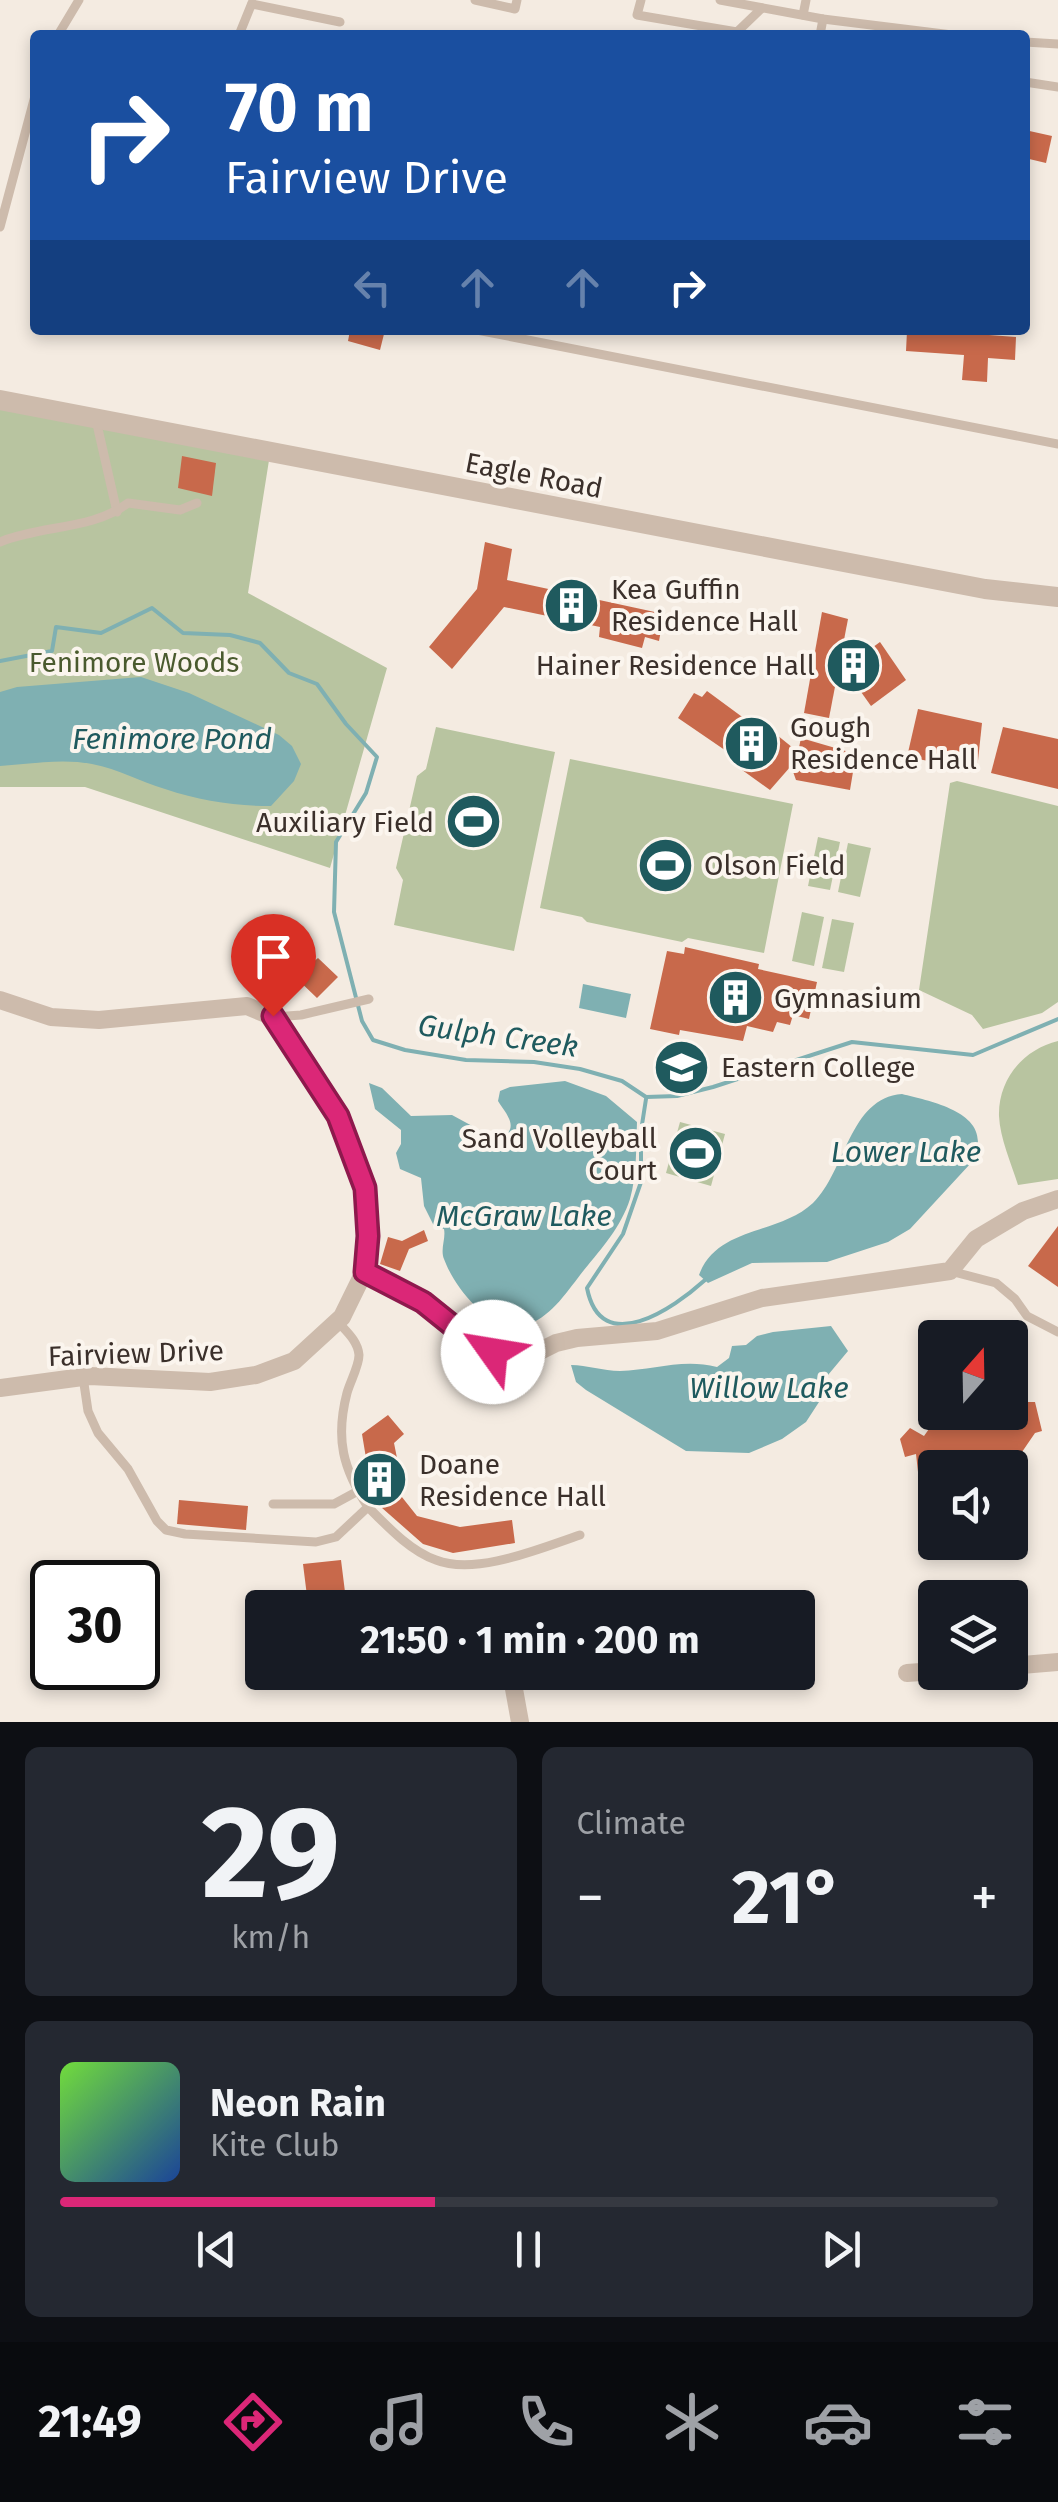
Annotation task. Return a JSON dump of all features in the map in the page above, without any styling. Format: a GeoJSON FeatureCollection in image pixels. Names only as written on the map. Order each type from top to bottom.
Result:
{"type":"FeatureCollection","features":[{"type":"Feature","properties":{"kind":"street","name":"Eagle Road"},"geometry":{"type":"LineString","coordinates":[[0,400],[986,588],[1058,597]]}},
{"type":"Feature","properties":{"kind":"street"},"geometry":{"type":"LineString","coordinates":[[0,1000],[52,1017],[100,1020],[247,1006],[273,1016]]}},
{"type":"Feature","properties":{"kind":"street","name":"Fairview Drive"},"geometry":{"type":"LineString","coordinates":[[0,1388],[83,1377],[210,1382],[256,1375],[294,1361],[338,1322],[365,1272],[365,1188],[338,1116],[273,1016]]}},
{"type":"Feature","properties":{"kind":"street"},"geometry":{"type":"LineString","coordinates":[[365,1272],[423,1302],[474,1343],[512,1357],[532,1355],[578,1338],[641,1335],[762,1298],[950,1271],[976,1239],[1024,1210],[1058,1199]]}},
{"type":"Feature","properties":{"kind":"street"},"geometry":{"type":"LineString","coordinates":[[1028,1664],[1058,1662]]}},
{"type":"Feature","properties":{"kind":"street"},"geometry":{"type":"LineString","coordinates":[[907,1674],[918,1673]]}},
{"type":"Feature","properties":{"kind":"street"},"geometry":{"type":"LineString","coordinates":[[514,1690],[520,1722]]}},
{"type":"Feature","properties":{"kind":"lane"},"geometry":{"type":"LineString","coordinates":[[61,30],[79,0]]}},
{"type":"Feature","properties":{"kind":"lane"},"geometry":{"type":"LineString","coordinates":[[475,0],[515,9],[517,0]]}},
{"type":"Feature","properties":{"kind":"lane"},"geometry":{"type":"LineString","coordinates":[[641,0],[637,15],[725,30]]}},
{"type":"Feature","properties":{"kind":"lane"},"geometry":{"type":"LineString","coordinates":[[720,0],[912,30]]}},
{"type":"Feature","properties":{"kind":"lane"},"geometry":{"type":"LineString","coordinates":[[803,15],[806,0]]}},
{"type":"Feature","properties":{"kind":"lane"},"geometry":{"type":"LineString","coordinates":[[242,30],[252,2],[340,22]]}},
{"type":"Feature","properties":{"kind":"lane"},"geometry":{"type":"LineString","coordinates":[[739,30],[762,8]]}},
{"type":"Feature","properties":{"kind":"lane"},"geometry":{"type":"LineString","coordinates":[[821,30],[823,19]]}},
{"type":"Feature","properties":{"kind":"lane"},"geometry":{"type":"LineString","coordinates":[[1030,42],[1058,44]]}},
{"type":"Feature","properties":{"kind":"lane"},"geometry":{"type":"LineString","coordinates":[[1030,83],[1058,87]]}},
{"type":"Feature","properties":{"kind":"lane"},"geometry":{"type":"LineString","coordinates":[[0,227],[30,115]]}},
{"type":"Feature","properties":{"kind":"lane"},"geometry":{"type":"LineString","coordinates":[[502,335],[1058,444]]}},
{"type":"Feature","properties":{"kind":"lane"},"geometry":{"type":"LineString","coordinates":[[96,420],[117,512]]}},
{"type":"Feature","properties":{"kind":"lane"},"geometry":{"type":"LineString","coordinates":[[0,542],[23,532],[107,517],[128,502],[180,510],[197,504]]}},
{"type":"Feature","properties":{"kind":"lane"},"geometry":{"type":"LineString","coordinates":[[273,1016],[301,1015],[369,999]]}},
{"type":"Feature","properties":{"kind":"lane"},"geometry":{"type":"LineString","coordinates":[[950,1271],[996,1284],[1015,1299],[1027,1316],[1058,1332]]}},
{"type":"Feature","properties":{"kind":"lane"},"geometry":{"type":"LineString","coordinates":[[338,1322],[352,1337],[359,1356],[341,1424],[347,1473],[368,1508],[406,1542],[436,1560],[469,1566],[580,1536]]}},
{"type":"Feature","properties":{"kind":"lane"},"geometry":{"type":"LineString","coordinates":[[83,1377],[88,1411],[98,1434],[128,1469],[166,1530],[316,1542],[336,1536],[368,1508]]}},
{"type":"Feature","properties":{"kind":"lane"},"geometry":{"type":"LineString","coordinates":[[273,1504],[334,1504],[358,1492]]}},
{"type":"Feature","properties":{"kind":"green space","name":"Fenimore Woods"},"geometry":{"type":"Polygon","coordinates":[[[0,399],[270,454],[248,593],[387,668],[330,868],[85,787],[0,787],[0,399]]]}},
{"type":"Feature","properties":{"kind":"green space","name":"Auxiliary Field"},"geometry":{"type":"Polygon","coordinates":[[[436,727],[555,752],[514,951],[394,925],[403,880],[396,868],[417,776],[426,769],[436,727]]]}},
{"type":"Feature","properties":{"kind":"green space","name":"Olson Field"},"geometry":{"type":"Polygon","coordinates":[[[570,759],[793,804],[764,953],[688,938],[682,942],[540,908],[570,759]]]}},
{"type":"Feature","properties":{"kind":"green space"},"geometry":{"type":"Polygon","coordinates":[[[957,781],[1058,806],[1058,1002],[1042,1013],[983,1029],[972,1015],[919,990],[950,783],[957,781]]]}},
{"type":"Feature","properties":{"kind":"green space"},"geometry":{"type":"Polygon","coordinates":[[[818,837],[840,842],[830,890],[808,886],[818,837]]]}},
{"type":"Feature","properties":{"kind":"green space"},"geometry":{"type":"Polygon","coordinates":[[[848,843],[871,848],[860,897],[838,892],[848,843]]]}},
{"type":"Feature","properties":{"kind":"green space"},"geometry":{"type":"Polygon","coordinates":[[[802,912],[824,917],[814,966],[792,961],[802,912]]]}},
{"type":"Feature","properties":{"kind":"green space"},"geometry":{"type":"Polygon","coordinates":[[[832,919],[854,923],[844,972],[822,968],[832,919]]]}},
{"type":"Feature","properties":{"kind":"green space"},"geometry":{"type":"Polygon","coordinates":[[[1058,1041],[1058,1179],[1018,1185],[1000,1124],[1003,1090],[1024,1058],[1058,1041]]]}},
{"type":"Feature","properties":{"kind":"green space","name":"Sand Volleyball Court"},"geometry":{"type":"Polygon","coordinates":[[[680,1122],[725,1134],[711,1186],[666,1173],[680,1122]]]}},
{"type":"Feature","properties":{"kind":"water","name":"Fenimore Pond"},"geometry":{"type":"Polygon","coordinates":[[[141,677],[189,693],[279,735],[292,746],[301,764],[294,781],[271,806],[257,806],[192,797],[81,762],[0,766],[0,692],[17,687],[141,677]]]}},
{"type":"Feature","properties":{"kind":"water"},"geometry":{"type":"Polygon","coordinates":[[[583,984],[631,994],[626,1018],[579,1008],[583,984]]]}},
{"type":"Feature","properties":{"kind":"water","name":"McGraw Lake"},"geometry":{"type":"Polygon","coordinates":[[[565,1081],[606,1096],[637,1122],[630,1199],[610,1237],[553,1308],[529,1324],[502,1324],[477,1308],[449,1271],[443,1255],[444,1229],[435,1228],[424,1206],[421,1178],[400,1169],[396,1153],[401,1130],[375,1109],[369,1083],[382,1088],[411,1116],[452,1115],[498,1140],[511,1126],[498,1101],[500,1091],[565,1081]]]}},
{"type":"Feature","properties":{"kind":"water","name":"Lower Lake"},"geometry":{"type":"Polygon","coordinates":[[[902,1094],[946,1107],[970,1122],[977,1133],[971,1163],[910,1229],[888,1242],[827,1262],[752,1263],[708,1283],[699,1275],[708,1259],[734,1239],[783,1221],[813,1203],[870,1108],[902,1094]]]}},
{"type":"Feature","properties":{"kind":"water","name":"Willow Lake"},"geometry":{"type":"Polygon","coordinates":[[[831,1326],[848,1351],[828,1375],[819,1402],[806,1422],[782,1439],[749,1453],[686,1451],[586,1390],[576,1382],[571,1365],[620,1371],[680,1364],[717,1367],[729,1358],[732,1346],[746,1345],[757,1336],[831,1326]]]}},
{"type":"Feature","properties":{"kind":"building"},"geometry":{"type":"Polygon","coordinates":[[[1030,131],[1052,136],[1046,163],[1030,159],[1030,131]]]}},
{"type":"Feature","properties":{"kind":"building"},"geometry":{"type":"Polygon","coordinates":[[[349,335],[384,335],[380,350],[348,341],[349,335]]]}},
{"type":"Feature","properties":{"kind":"building"},"geometry":{"type":"Polygon","coordinates":[[[907,335],[1016,337],[1015,360],[988,358],[987,382],[962,380],[964,355],[906,351],[907,335]]]}},
{"type":"Feature","properties":{"kind":"building"},"geometry":{"type":"Polygon","coordinates":[[[182,456],[216,463],[212,496],[178,488],[182,456]]]}},
{"type":"Feature","properties":{"kind":"building","name":"Kea Guffin Residence Hall"},"geometry":{"type":"Polygon","coordinates":[[[485,542],[512,549],[507,580],[664,614],[659,641],[645,637],[642,648],[599,637],[600,627],[504,607],[452,669],[429,647],[477,589],[485,542]]]}},
{"type":"Feature","properties":{"kind":"building"},"geometry":{"type":"Polygon","coordinates":[[[822,612],[848,619],[829,718],[804,713],[822,612]]]}},
{"type":"Feature","properties":{"kind":"building"},"geometry":{"type":"Polygon","coordinates":[[[880,642],[906,680],[871,706],[844,668],[880,642]]]}},
{"type":"Feature","properties":{"kind":"building","name":"Gough Residence Hall"},"geometry":{"type":"Polygon","coordinates":[[[707,691],[772,739],[777,735],[798,752],[801,738],[856,754],[850,790],[796,780],[791,766],[770,790],[731,762],[735,757],[678,718],[694,693],[702,697],[707,691]]]}},
{"type":"Feature","properties":{"kind":"building"},"geometry":{"type":"Polygon","coordinates":[[[918,709],[982,723],[977,770],[907,757],[918,709]]]}},
{"type":"Feature","properties":{"kind":"building"},"geometry":{"type":"Polygon","coordinates":[[[1003,727],[1058,739],[1058,789],[991,773],[1003,727]]]}},
{"type":"Feature","properties":{"kind":"building","name":"Gymnasium"},"geometry":{"type":"Polygon","coordinates":[[[685,947],[817,982],[809,1019],[793,1015],[790,1025],[777,1022],[773,1032],[747,1026],[743,1041],[650,1029],[667,951],[684,954],[685,947]]]}},
{"type":"Feature","properties":{"kind":"building"},"geometry":{"type":"Polygon","coordinates":[[[308,958],[312,963],[318,958],[338,977],[317,998],[292,974],[308,958]]]}},
{"type":"Feature","properties":{"kind":"building"},"geometry":{"type":"Polygon","coordinates":[[[1058,1226],[1058,1287],[1028,1266],[1058,1226]]]}},
{"type":"Feature","properties":{"kind":"building"},"geometry":{"type":"Polygon","coordinates":[[[424,1230],[428,1241],[409,1249],[400,1271],[380,1264],[388,1237],[402,1241],[424,1230]]]}},
{"type":"Feature","properties":{"kind":"building"},"geometry":{"type":"Polygon","coordinates":[[[1028,1402],[1035,1402],[1042,1431],[1035,1433],[1023,1450],[918,1450],[918,1472],[916,1454],[905,1457],[900,1439],[910,1428],[924,1436],[928,1430],[1028,1430],[1028,1402]]]}},
{"type":"Feature","properties":{"kind":"building","name":"Doane Residence Hall"},"geometry":{"type":"Polygon","coordinates":[[[388,1415],[404,1434],[394,1443],[400,1473],[386,1477],[417,1516],[460,1527],[512,1520],[515,1543],[453,1553],[423,1544],[373,1500],[362,1434],[388,1415]]]}},
{"type":"Feature","properties":{"kind":"building"},"geometry":{"type":"Polygon","coordinates":[[[179,1500],[248,1506],[246,1530],[177,1524],[179,1500]]]}},
{"type":"Feature","properties":{"kind":"building"},"geometry":{"type":"Polygon","coordinates":[[[341,1560],[345,1590],[306,1590],[303,1564],[341,1560]]]}},
{"type":"Feature","properties":{"kind":"waterway","name":"Gulph Creek"},"geometry":{"type":"LineString","coordinates":[[0,661],[52,651],[56,627],[101,633],[152,608],[183,633],[230,635],[260,643],[289,673],[317,684],[377,757],[366,793],[336,842],[334,912],[362,1021],[373,1040],[405,1050],[466,1060],[534,1062],[580,1069],[622,1081],[646,1097],[677,1096],[713,1087],[852,1042],[973,1055],[1058,1019]]}},
{"type":"Feature","properties":{"kind":"waterway"},"geometry":{"type":"LineString","coordinates":[[646,1099],[641,1131],[641,1182],[623,1234],[587,1288],[595,1309],[607,1321],[622,1324],[658,1314],[705,1280]]}},
{"type":"Feature","properties":{"kind":"place","name":"Kea Guffin Residence Hall"},"geometry":{"type":"Point","coordinates":[572,605]}},
{"type":"Feature","properties":{"kind":"place","name":"Hainer Residence Hall"},"geometry":{"type":"Point","coordinates":[854,665]}},
{"type":"Feature","properties":{"kind":"place","name":"Gough Residence Hall"},"geometry":{"type":"Point","coordinates":[751,743]}},
{"type":"Feature","properties":{"kind":"place","name":"Auxiliary Field"},"geometry":{"type":"Point","coordinates":[473,822]}},
{"type":"Feature","properties":{"kind":"place","name":"Olson Field"},"geometry":{"type":"Point","coordinates":[665,865]}},
{"type":"Feature","properties":{"kind":"place","name":"Gymnasium"},"geometry":{"type":"Point","coordinates":[735,998]}},
{"type":"Feature","properties":{"kind":"place","name":"Eastern College"},"geometry":{"type":"Point","coordinates":[682,1067]}},
{"type":"Feature","properties":{"kind":"place","name":"Sand Volleyball Court"},"geometry":{"type":"Point","coordinates":[696,1154]}},
{"type":"Feature","properties":{"kind":"place","name":"Doane Residence Hall"},"geometry":{"type":"Point","coordinates":[380,1480]}},
{"type":"Feature","properties":{"kind":"route"},"geometry":{"type":"LineString","coordinates":[[273,1016],[338,1116],[365,1188],[365,1272],[423,1302],[474,1343],[493,1352]]}}]}
